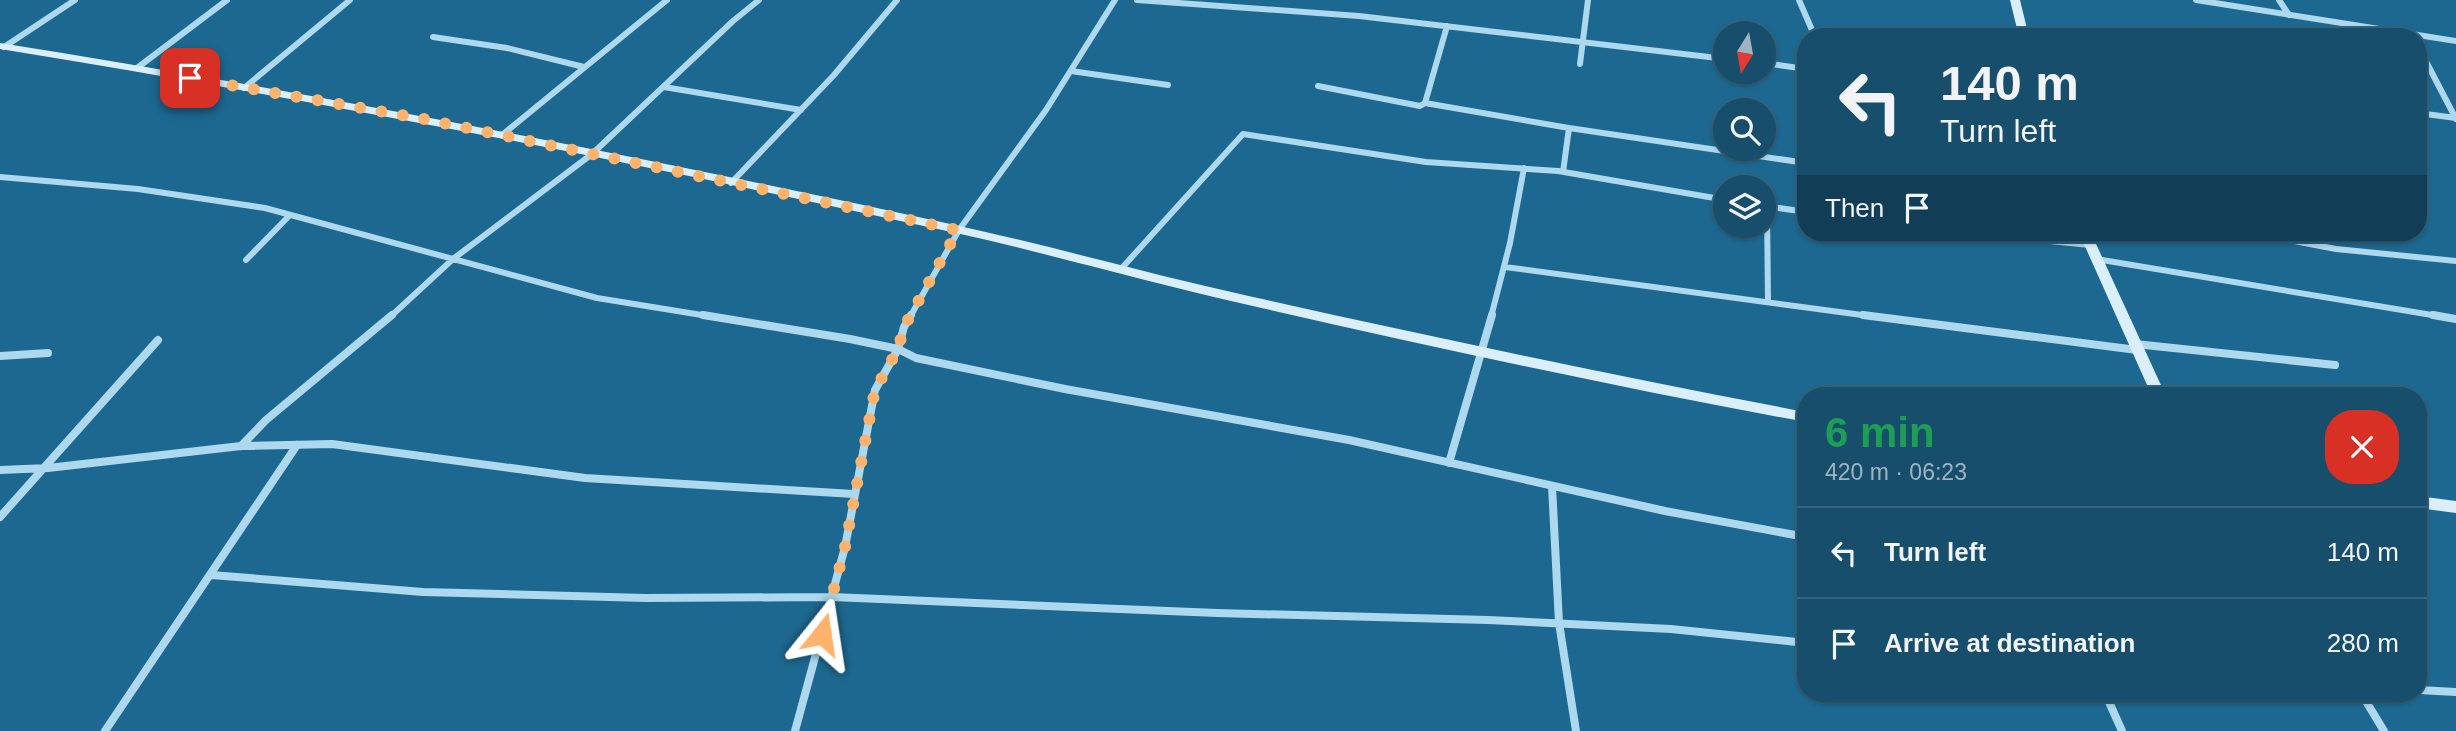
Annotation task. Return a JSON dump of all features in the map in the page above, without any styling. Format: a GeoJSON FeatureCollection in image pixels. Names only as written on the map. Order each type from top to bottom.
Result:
{"type":"FeatureCollection","features":[{"type":"Feature","properties":{"kind":"street"},"geometry":{"type":"LineString","coordinates":[[2,47],[75,0]]}},
{"type":"Feature","properties":{"kind":"street"},"geometry":{"type":"LineString","coordinates":[[137,68],[227,0]]}},
{"type":"Feature","properties":{"kind":"street"},"geometry":{"type":"LineString","coordinates":[[244,88],[350,0]]}},
{"type":"Feature","properties":{"kind":"street"},"geometry":{"type":"LineString","coordinates":[[653,0],[666,1]]}},
{"type":"Feature","properties":{"kind":"street"},"geometry":{"type":"LineString","coordinates":[[241,446],[266,420],[398,310],[453,259],[592,154],[733,21],[759,0]]}},
{"type":"Feature","properties":{"kind":"street"},"geometry":{"type":"LineString","coordinates":[[731,183],[868,37],[897,0]]}},
{"type":"Feature","properties":{"kind":"street"},"geometry":{"type":"LineString","coordinates":[[794,731],[845,547],[875,390],[898,349],[904,327],[958,230],[1071,71],[1115,0]]}},
{"type":"Feature","properties":{"kind":"street"},"geometry":{"type":"LineString","coordinates":[[1137,0],[1359,16],[1583,44],[1713,57]]}},
{"type":"Feature","properties":{"kind":"street"},"geometry":{"type":"LineString","coordinates":[[1580,64],[1588,0]]}},
{"type":"Feature","properties":{"kind":"street"},"geometry":{"type":"LineString","coordinates":[[1799,0],[1811,28]]}},
{"type":"Feature","properties":{"kind":"street"},"geometry":{"type":"LineString","coordinates":[[2015,0],[2022,28]]}},
{"type":"Feature","properties":{"kind":"street"},"geometry":{"type":"LineString","coordinates":[[2196,0],[2365,28]]}},
{"type":"Feature","properties":{"kind":"street"},"geometry":{"type":"LineString","coordinates":[[2279,0],[2288,15]]}},
{"type":"Feature","properties":{"kind":"street"},"geometry":{"type":"LineString","coordinates":[[502,135],[584,67],[633,32],[666,1]]}},
{"type":"Feature","properties":{"kind":"street"},"geometry":{"type":"LineString","coordinates":[[1425,103],[1447,26]]}},
{"type":"Feature","properties":{"kind":"street"},"geometry":{"type":"LineString","coordinates":[[432,37],[506,48],[584,67]]}},
{"type":"Feature","properties":{"kind":"street"},"geometry":{"type":"LineString","coordinates":[[2427,38],[2456,41]]}},
{"type":"Feature","properties":{"kind":"street"},"geometry":{"type":"LineString","coordinates":[[2,47],[137,68],[502,135],[958,230],[1249,301],[1677,393],[1797,415]]}},
{"type":"Feature","properties":{"kind":"street"},"geometry":{"type":"LineString","coordinates":[[2427,63],[2456,118]]}},
{"type":"Feature","properties":{"kind":"street"},"geometry":{"type":"LineString","coordinates":[[1776,65],[1797,68]]}},
{"type":"Feature","properties":{"kind":"street"},"geometry":{"type":"LineString","coordinates":[[1071,71],[1168,85]]}},
{"type":"Feature","properties":{"kind":"street"},"geometry":{"type":"LineString","coordinates":[[1318,86],[1420,106],[1425,103],[1569,128],[1797,162]]}},
{"type":"Feature","properties":{"kind":"street"},"geometry":{"type":"LineString","coordinates":[[664,87],[801,110]]}},
{"type":"Feature","properties":{"kind":"street"},"geometry":{"type":"LineString","coordinates":[[2427,114],[2456,118]]}},
{"type":"Feature","properties":{"kind":"street"},"geometry":{"type":"LineString","coordinates":[[1563,172],[1569,128]]}},
{"type":"Feature","properties":{"kind":"street"},"geometry":{"type":"LineString","coordinates":[[1121,269],[1243,134],[1426,162],[1563,172],[1713,198]]}},
{"type":"Feature","properties":{"kind":"street"},"geometry":{"type":"LineString","coordinates":[[1449,463],[1505,267],[1524,168]]}},
{"type":"Feature","properties":{"kind":"street"},"geometry":{"type":"LineString","coordinates":[[0,177],[138,189],[265,208],[597,298],[850,339],[898,349],[916,358],[1349,440],[1665,511],[1797,535]]}},
{"type":"Feature","properties":{"kind":"street"},"geometry":{"type":"LineString","coordinates":[[1776,208],[1797,211]]}},
{"type":"Feature","properties":{"kind":"street"},"geometry":{"type":"LineString","coordinates":[[246,260],[290,215]]}},
{"type":"Feature","properties":{"kind":"street"},"geometry":{"type":"LineString","coordinates":[[1767,238],[1768,302]]}},
{"type":"Feature","properties":{"kind":"street"},"geometry":{"type":"LineString","coordinates":[[2053,242],[2090,246],[2456,319]]}},
{"type":"Feature","properties":{"kind":"street"},"geometry":{"type":"LineString","coordinates":[[2303,242],[2456,261]]}},
{"type":"Feature","properties":{"kind":"street"},"geometry":{"type":"LineString","coordinates":[[2090,246],[2155,387]]}},
{"type":"Feature","properties":{"kind":"street"},"geometry":{"type":"LineString","coordinates":[[1505,267],[2136,347],[2334,366]]}},
{"type":"Feature","properties":{"kind":"street"},"geometry":{"type":"LineString","coordinates":[[0,517],[158,341]]}},
{"type":"Feature","properties":{"kind":"street"},"geometry":{"type":"LineString","coordinates":[[0,356],[48,353]]}},
{"type":"Feature","properties":{"kind":"street"},"geometry":{"type":"LineString","coordinates":[[0,470],[42,468],[241,446],[331,444],[425,454],[585,478],[854,495]]}},
{"type":"Feature","properties":{"kind":"street"},"geometry":{"type":"LineString","coordinates":[[105,731],[297,445]]}},
{"type":"Feature","properties":{"kind":"street"},"geometry":{"type":"LineString","coordinates":[[1552,486],[1559,623],[1576,731]]}},
{"type":"Feature","properties":{"kind":"street"},"geometry":{"type":"LineString","coordinates":[[2427,503],[2456,507]]}},
{"type":"Feature","properties":{"kind":"street"},"geometry":{"type":"LineString","coordinates":[[211,575],[424,592],[646,598],[832,597],[1217,613],[1559,623],[1671,629],[1797,642]]}},
{"type":"Feature","properties":{"kind":"street"},"geometry":{"type":"LineString","coordinates":[[2427,691],[2456,692]]}},
{"type":"Feature","properties":{"kind":"street"},"geometry":{"type":"LineString","coordinates":[[2109,702],[2122,731]]}},
{"type":"Feature","properties":{"kind":"street"},"geometry":{"type":"LineString","coordinates":[[2366,702],[2384,731]]}},
{"type":"Feature","properties":{"kind":"route"},"geometry":{"type":"LineString","coordinates":[[190,78],[424,119],[958,230],[904,327],[898,349],[875,390],[845,547],[822,634]]}}]}
